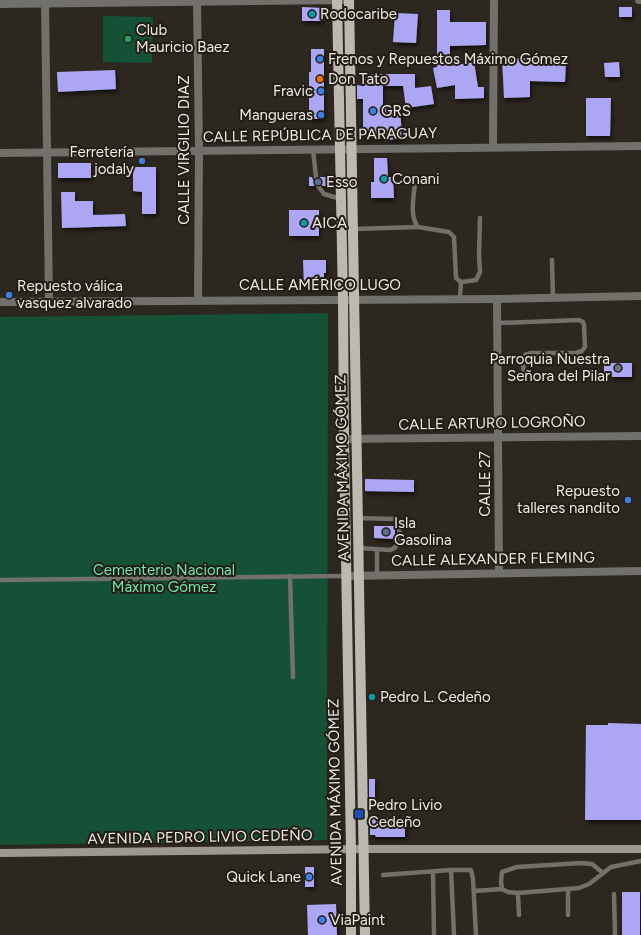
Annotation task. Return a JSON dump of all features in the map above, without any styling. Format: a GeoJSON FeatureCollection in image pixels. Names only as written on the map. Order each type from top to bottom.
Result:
{"type":"FeatureCollection","features":[{"type":"Feature","properties":{"kind":"main road","name":"AVENIDA MÁXIMO GÓMEZ"},"geometry":{"type":"LineString","coordinates":[[338,0],[342,199],[351,935]]}},
{"type":"Feature","properties":{"kind":"main road","name":"AVENIDA MÁXIMO GÓMEZ"},"geometry":{"type":"LineString","coordinates":[[349,0],[353,150],[357,518],[365,935]]}},
{"type":"Feature","properties":{"kind":"main road","name":"AVENIDA PEDRO LIVIO CEDEÑO"},"geometry":{"type":"LineString","coordinates":[[0,854],[363,849],[641,849]]}},
{"type":"Feature","properties":{"kind":"street"},"geometry":{"type":"LineString","coordinates":[[0,4],[45,2],[345,0]]}},
{"type":"Feature","properties":{"kind":"street"},"geometry":{"type":"LineString","coordinates":[[493,147],[494,0]]}},
{"type":"Feature","properties":{"kind":"street","name":"CALLE VIRGILIO DIAZ"},"geometry":{"type":"LineString","coordinates":[[197,1],[198,300]]}},
{"type":"Feature","properties":{"kind":"street"},"geometry":{"type":"LineString","coordinates":[[45,2],[49,302]]}},
{"type":"Feature","properties":{"kind":"street","name":"CALLE REPÚBLICA DE PARAGUAY"},"geometry":{"type":"LineString","coordinates":[[0,153],[641,146]]}},
{"type":"Feature","properties":{"kind":"street","name":"CALLE AMÉRICO LUGO"},"geometry":{"type":"LineString","coordinates":[[0,302],[460,298],[497,299],[641,296]]}},
{"type":"Feature","properties":{"kind":"street","name":"CALLE 27"},"geometry":{"type":"LineString","coordinates":[[497,299],[499,573]]}},
{"type":"Feature","properties":{"kind":"street","name":"CALLE ARTURO LOGROÑO"},"geometry":{"type":"LineString","coordinates":[[344,439],[641,436]]}},
{"type":"Feature","properties":{"kind":"street","name":"CALLE ALEXANDER FLEMING"},"geometry":{"type":"LineString","coordinates":[[346,576],[641,571]]}},
{"type":"Feature","properties":{"kind":"lane"},"geometry":{"type":"LineString","coordinates":[[313,150],[316,177]]}},
{"type":"Feature","properties":{"kind":"lane"},"geometry":{"type":"LineString","coordinates":[[415,183],[413,213],[414,221],[418,226]]}},
{"type":"Feature","properties":{"kind":"lane"},"geometry":{"type":"LineString","coordinates":[[318,186],[324,194],[342,199]]}},
{"type":"Feature","properties":{"kind":"lane"},"geometry":{"type":"LineString","coordinates":[[354,229],[418,226],[449,232],[454,238],[456,278],[461,282],[476,280],[480,272],[480,218]]}},
{"type":"Feature","properties":{"kind":"lane"},"geometry":{"type":"LineString","coordinates":[[552,260],[553,298]]}},
{"type":"Feature","properties":{"kind":"lane"},"geometry":{"type":"LineString","coordinates":[[460,298],[461,282]]}},
{"type":"Feature","properties":{"kind":"lane"},"geometry":{"type":"LineString","coordinates":[[498,323],[579,320],[584,325],[584,347],[582,351],[576,353],[531,353],[525,355],[523,360],[524,376]]}},
{"type":"Feature","properties":{"kind":"lane"},"geometry":{"type":"LineString","coordinates":[[357,518],[398,520],[397,547],[390,550],[358,548]]}},
{"type":"Feature","properties":{"kind":"lane"},"geometry":{"type":"LineString","coordinates":[[377,550],[377,575]]}},
{"type":"Feature","properties":{"kind":"lane"},"geometry":{"type":"LineString","coordinates":[[290,576],[293,677]]}},
{"type":"Feature","properties":{"kind":"lane"},"geometry":{"type":"LineString","coordinates":[[0,580],[346,576]]}},
{"type":"Feature","properties":{"kind":"lane"},"geometry":{"type":"LineString","coordinates":[[474,891],[502,889],[508,892],[518,893],[578,888],[590,884],[611,867],[641,861]]}},
{"type":"Feature","properties":{"kind":"lane"},"geometry":{"type":"LineString","coordinates":[[502,889],[502,872],[517,867],[581,863],[592,864],[603,873]]}},
{"type":"Feature","properties":{"kind":"lane"},"geometry":{"type":"LineString","coordinates":[[451,870],[454,935]]}},
{"type":"Feature","properties":{"kind":"lane"},"geometry":{"type":"LineString","coordinates":[[383,875],[471,870],[473,878],[476,935]]}},
{"type":"Feature","properties":{"kind":"lane"},"geometry":{"type":"LineString","coordinates":[[433,872],[434,935]]}},
{"type":"Feature","properties":{"kind":"lane"},"geometry":{"type":"LineString","coordinates":[[568,889],[568,915]]}},
{"type":"Feature","properties":{"kind":"lane"},"geometry":{"type":"LineString","coordinates":[[518,893],[519,915]]}},
{"type":"Feature","properties":{"kind":"lane"},"geometry":{"type":"LineString","coordinates":[[614,894],[615,935]]}},
{"type":"Feature","properties":{"kind":"green space","name":"Club Mauricio Baez"},"geometry":{"type":"Polygon","coordinates":[[[103,16],[153,17],[152,63],[103,62],[103,16]]]}},
{"type":"Feature","properties":{"kind":"green space","name":"Cementerio Nacional Máximo Gómez"},"geometry":{"type":"Polygon","coordinates":[[[328,313],[327,840],[0,845],[0,317],[328,313]]]}},
{"type":"Feature","properties":{"kind":"building","name":"Rodocaribe"},"geometry":{"type":"Polygon","coordinates":[[[302,7],[323,8],[323,21],[302,21],[302,7]]]}},
{"type":"Feature","properties":{"kind":"building"},"geometry":{"type":"Polygon","coordinates":[[[619,7],[632,7],[632,17],[619,17],[619,7]]]}},
{"type":"Feature","properties":{"kind":"building"},"geometry":{"type":"Polygon","coordinates":[[[437,10],[450,10],[450,22],[486,22],[486,45],[450,46],[450,66],[474,62],[478,87],[484,87],[484,98],[455,99],[455,85],[437,88],[433,68],[437,67],[437,10]]]}},
{"type":"Feature","properties":{"kind":"building"},"geometry":{"type":"Polygon","coordinates":[[[395,13],[418,14],[416,43],[393,42],[395,13]]]}},
{"type":"Feature","properties":{"kind":"building"},"geometry":{"type":"Polygon","coordinates":[[[311,49],[324,49],[324,119],[309,119],[309,72],[311,72],[311,49]]]}},
{"type":"Feature","properties":{"kind":"building"},"geometry":{"type":"Polygon","coordinates":[[[528,58],[528,60],[566,61],[565,82],[530,81],[530,97],[504,98],[502,59],[528,58]]]}},
{"type":"Feature","properties":{"kind":"building"},"geometry":{"type":"Polygon","coordinates":[[[619,62],[620,77],[605,77],[604,63],[619,62]]]}},
{"type":"Feature","properties":{"kind":"building"},"geometry":{"type":"Polygon","coordinates":[[[115,70],[116,89],[58,92],[57,72],[115,70]]]}},
{"type":"Feature","properties":{"kind":"building"},"geometry":{"type":"Polygon","coordinates":[[[364,74],[415,74],[415,88],[431,86],[434,104],[406,108],[403,86],[383,86],[383,106],[400,105],[402,139],[388,140],[388,137],[363,137],[363,99],[357,99],[357,85],[364,86],[364,74]]]}},
{"type":"Feature","properties":{"kind":"building"},"geometry":{"type":"Polygon","coordinates":[[[586,98],[611,98],[610,136],[586,136],[586,98]]]}},
{"type":"Feature","properties":{"kind":"building","name":"Conani"},"geometry":{"type":"Polygon","coordinates":[[[374,158],[387,158],[388,177],[393,177],[394,198],[371,198],[371,182],[374,182],[374,158]]]}},
{"type":"Feature","properties":{"kind":"building"},"geometry":{"type":"Polygon","coordinates":[[[58,163],[91,163],[91,178],[58,178],[58,163]]]}},
{"type":"Feature","properties":{"kind":"building"},"geometry":{"type":"Polygon","coordinates":[[[133,167],[156,167],[156,214],[142,214],[142,192],[133,191],[133,167]]]}},
{"type":"Feature","properties":{"kind":"building","name":"Esso"},"geometry":{"type":"Polygon","coordinates":[[[309,177],[312,177],[313,180],[316,181],[320,177],[327,177],[327,186],[323,186],[318,182],[315,183],[314,186],[309,186],[309,177]]]}},
{"type":"Feature","properties":{"kind":"building"},"geometry":{"type":"Polygon","coordinates":[[[61,192],[75,192],[75,201],[93,201],[93,215],[125,214],[126,226],[62,228],[61,192]]]}},
{"type":"Feature","properties":{"kind":"building","name":"AICA"},"geometry":{"type":"Polygon","coordinates":[[[289,210],[319,210],[319,236],[289,236],[289,210]]]}},
{"type":"Feature","properties":{"kind":"building"},"geometry":{"type":"Polygon","coordinates":[[[303,260],[326,260],[324,288],[304,288],[303,260]]]}},
{"type":"Feature","properties":{"kind":"building","name":"Parroquia Nuestra Señora del Pilar"},"geometry":{"type":"Polygon","coordinates":[[[604,363],[632,363],[632,377],[612,377],[611,373],[604,373],[604,363]]]}},
{"type":"Feature","properties":{"kind":"building"},"geometry":{"type":"Polygon","coordinates":[[[365,479],[414,480],[414,492],[365,491],[365,479]]]}},
{"type":"Feature","properties":{"kind":"building","name":"Isla Gasolina"},"geometry":{"type":"Polygon","coordinates":[[[374,526],[395,526],[395,539],[374,538],[374,526]]]}},
{"type":"Feature","properties":{"kind":"building"},"geometry":{"type":"Polygon","coordinates":[[[608,723],[641,724],[641,820],[585,820],[586,725],[608,725],[608,723]]]}},
{"type":"Feature","properties":{"kind":"building","name":"Pedro Livio Cedeño"},"geometry":{"type":"Polygon","coordinates":[[[369,779],[375,779],[375,800],[369,799],[369,779]]]}},
{"type":"Feature","properties":{"kind":"building"},"geometry":{"type":"Polygon","coordinates":[[[370,818],[405,818],[405,837],[376,837],[375,835],[370,835],[370,818]]]}},
{"type":"Feature","properties":{"kind":"building","name":"Quick Lane"},"geometry":{"type":"Polygon","coordinates":[[[305,867],[314,867],[314,887],[305,887],[305,867]]]}},
{"type":"Feature","properties":{"kind":"building"},"geometry":{"type":"Polygon","coordinates":[[[622,892],[640,892],[640,935],[622,935],[622,892]]]}},
{"type":"Feature","properties":{"kind":"building","name":"ViaPaint"},"geometry":{"type":"Polygon","coordinates":[[[336,904],[337,935],[308,935],[307,905],[336,904]]]}},
{"type":"Feature","properties":{"kind":"place","name":"Rodocaribe"},"geometry":{"type":"Point","coordinates":[312,14]}},
{"type":"Feature","properties":{"kind":"place","name":"Club Mauricio Baez"},"geometry":{"type":"Point","coordinates":[128,39]}},
{"type":"Feature","properties":{"kind":"place","name":"Frenos y Repuestos Máximo Gómez"},"geometry":{"type":"Point","coordinates":[320,59]}},
{"type":"Feature","properties":{"kind":"place","name":"Don Tato"},"geometry":{"type":"Point","coordinates":[320,79]}},
{"type":"Feature","properties":{"kind":"place","name":"Fravic"},"geometry":{"type":"Point","coordinates":[321,91]}},
{"type":"Feature","properties":{"kind":"place","name":"GRS"},"geometry":{"type":"Point","coordinates":[373,111]}},
{"type":"Feature","properties":{"kind":"place","name":"Mangueras"},"geometry":{"type":"Point","coordinates":[321,115]}},
{"type":"Feature","properties":{"kind":"place","name":"Ferretería jodaly"},"geometry":{"type":"Point","coordinates":[142,161]}},
{"type":"Feature","properties":{"kind":"place","name":"Conani"},"geometry":{"type":"Point","coordinates":[384,179]}},
{"type":"Feature","properties":{"kind":"place","name":"Esso"},"geometry":{"type":"Point","coordinates":[318,182]}},
{"type":"Feature","properties":{"kind":"place","name":"AICA"},"geometry":{"type":"Point","coordinates":[304,223]}},
{"type":"Feature","properties":{"kind":"place","name":"Repuesto válica vasquez alvarado"},"geometry":{"type":"Point","coordinates":[9,295]}},
{"type":"Feature","properties":{"kind":"place","name":"Parroquia Nuestra Señora del Pilar"},"geometry":{"type":"Point","coordinates":[618,368]}},
{"type":"Feature","properties":{"kind":"place","name":"Repuesto talleres nandito"},"geometry":{"type":"Point","coordinates":[628,500]}},
{"type":"Feature","properties":{"kind":"place","name":"Isla Gasolina"},"geometry":{"type":"Point","coordinates":[386,532]}},
{"type":"Feature","properties":{"kind":"place","name":"Pedro L. Cedeño"},"geometry":{"type":"Point","coordinates":[372,697]}},
{"type":"Feature","properties":{"kind":"place","name":"Pedro Livio Cedeño"},"geometry":{"type":"Point","coordinates":[359,814]}},
{"type":"Feature","properties":{"kind":"place","name":"Quick Lane"},"geometry":{"type":"Point","coordinates":[309,877]}},
{"type":"Feature","properties":{"kind":"place","name":"ViaPaint"},"geometry":{"type":"Point","coordinates":[322,920]}}]}
